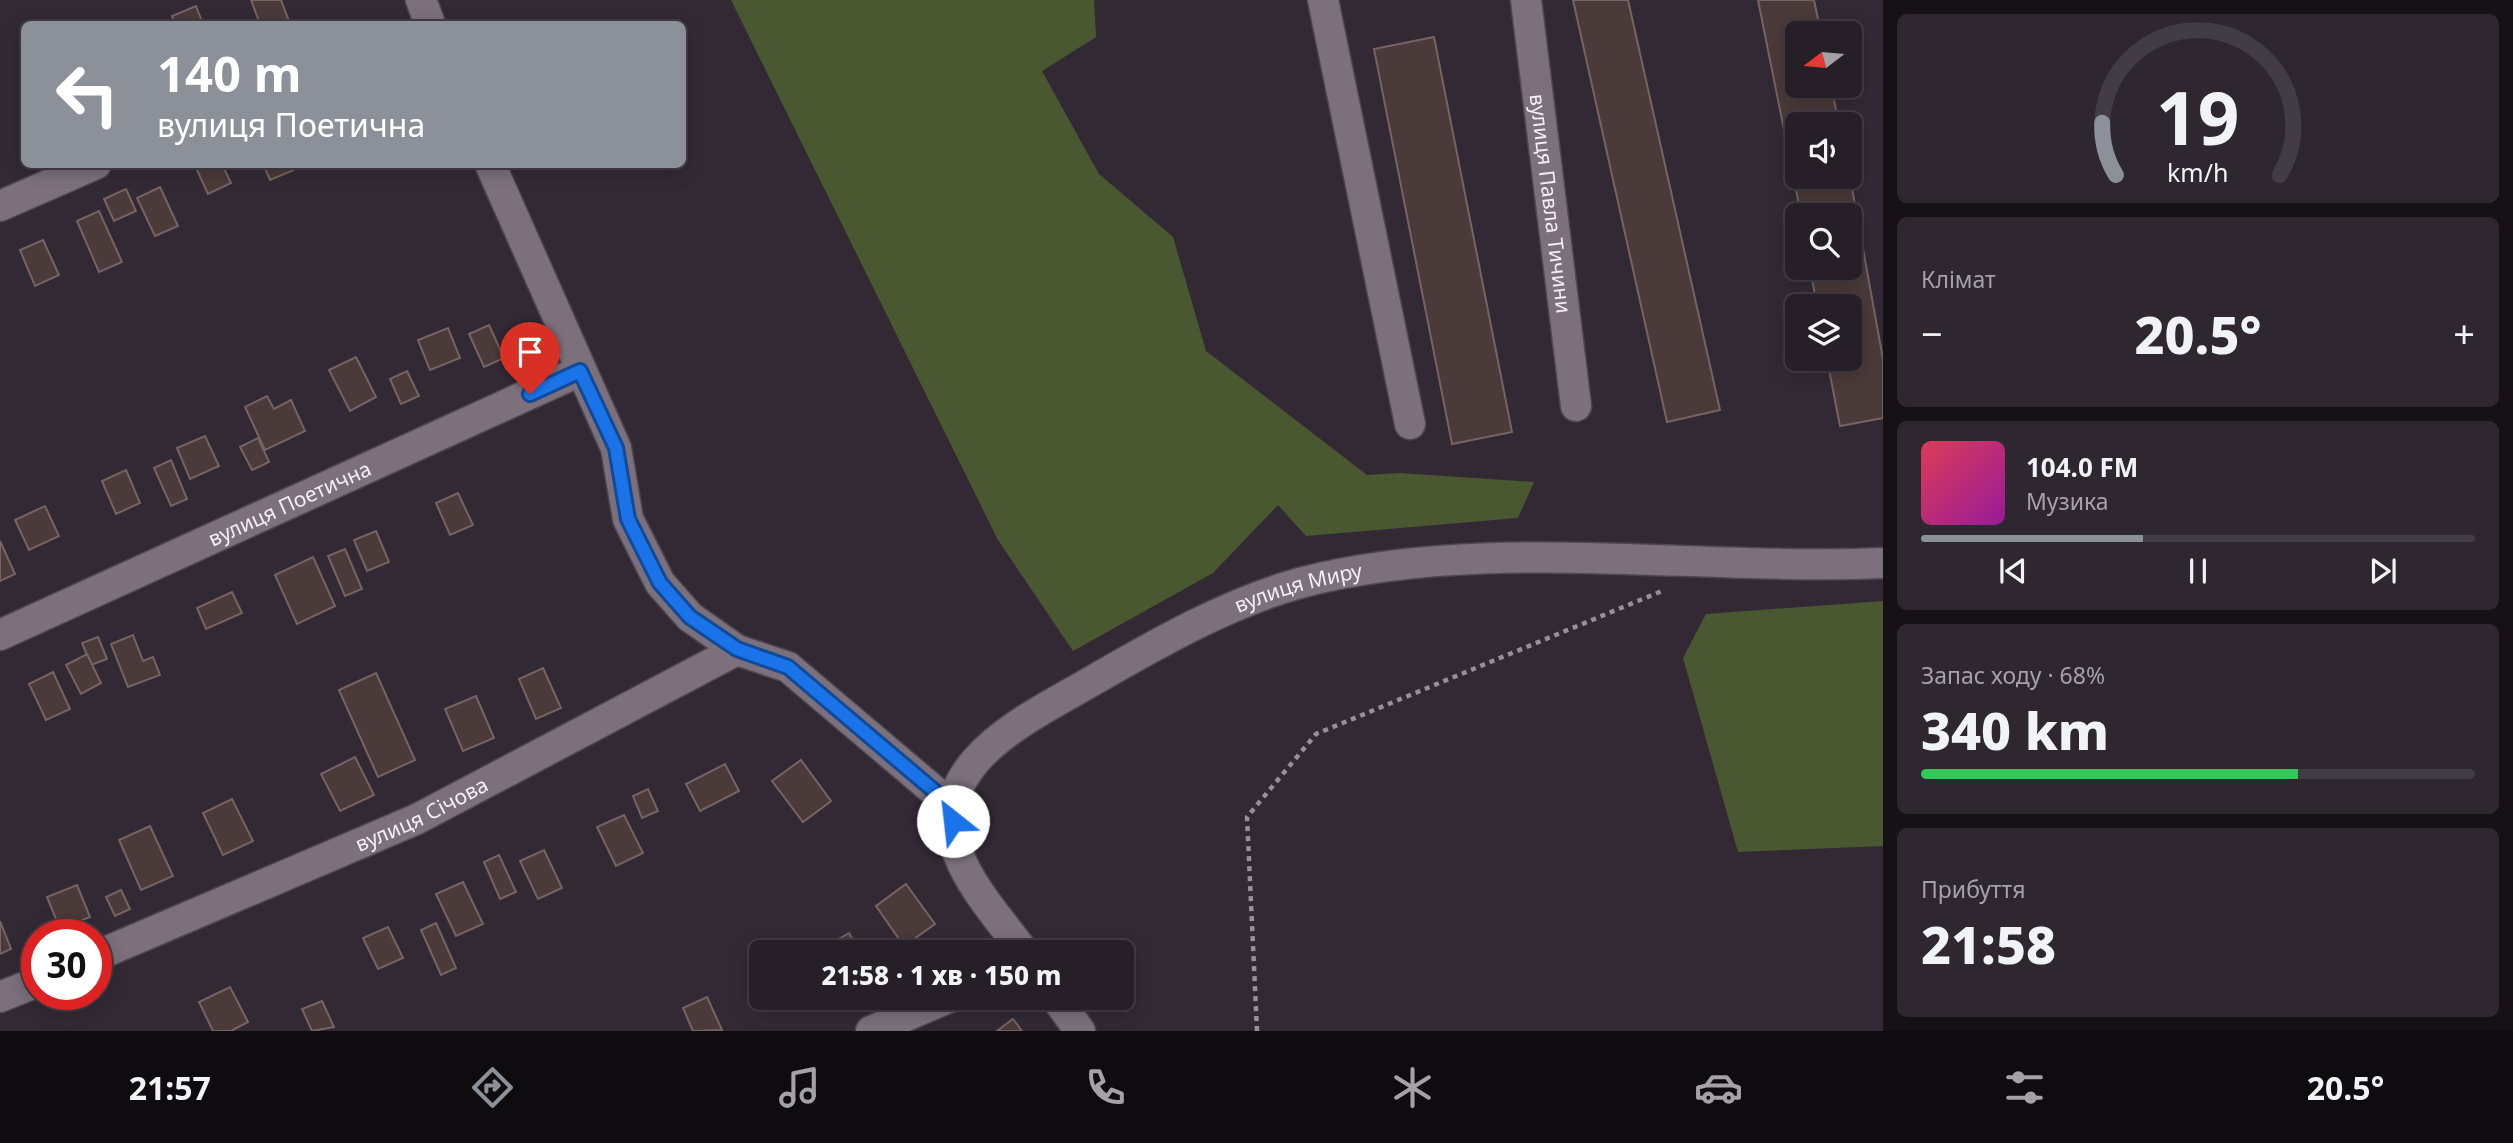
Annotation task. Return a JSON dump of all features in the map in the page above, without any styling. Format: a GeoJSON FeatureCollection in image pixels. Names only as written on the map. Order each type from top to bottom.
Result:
{"type":"FeatureCollection","features":[{"type":"Feature","properties":{"kind":"street"},"geometry":{"type":"LineString","coordinates":[[1323,0],[1410,424]]}},
{"type":"Feature","properties":{"kind":"street","name":"вулиця Павла Тичини"},"geometry":{"type":"LineString","coordinates":[[1526,0],[1576,406]]}},
{"type":"Feature","properties":{"kind":"street"},"geometry":{"type":"LineString","coordinates":[[0,206],[87,168]]}},
{"type":"Feature","properties":{"kind":"street"},"geometry":{"type":"LineString","coordinates":[[493,168],[616,448],[628,519],[660,583],[690,617],[737,649],[788,667],[952,806]]}},
{"type":"Feature","properties":{"kind":"street","name":"вулиця Поетична"},"geometry":{"type":"LineString","coordinates":[[0,635],[580,371]]}},
{"type":"Feature","properties":{"kind":"street","name":"вулиця Миру"},"geometry":{"type":"LineString","coordinates":[[1016,940],[963,864],[953,836],[952,806],[957,786],[972,764],[1024,719],[1208,620],[1298,584],[1413,563],[1559,559],[1817,566],[1883,563]]}},
{"type":"Feature","properties":{"kind":"street","name":"вулиця Січова"},"geometry":{"type":"LineString","coordinates":[[112,949],[417,819],[737,649]]}},
{"type":"Feature","properties":{"kind":"street"},"geometry":{"type":"LineString","coordinates":[[0,997],[21,988]]}},
{"type":"Feature","properties":{"kind":"street"},"geometry":{"type":"LineString","coordinates":[[871,1031],[920,1010]]}},
{"type":"Feature","properties":{"kind":"street"},"geometry":{"type":"LineString","coordinates":[[1065,1010],[1080,1031]]}},
{"type":"Feature","properties":{"kind":"path"},"geometry":{"type":"LineString","coordinates":[[1257,1031],[1247,817],[1316,734],[1667,589]]}},
{"type":"Feature","properties":{"kind":"green space"},"geometry":{"type":"Polygon","coordinates":[[[731,0],[1094,0],[1096,37],[1042,71],[1099,174],[1173,237],[1206,351],[1367,475],[1400,473],[1534,482],[1518,518],[1306,536],[1278,505],[1213,573],[1073,651],[998,540],[731,0]]]}},
{"type":"Feature","properties":{"kind":"green space"},"geometry":{"type":"Polygon","coordinates":[[[1883,601],[1883,846],[1738,852],[1683,658],[1706,614],[1883,601]]]}},
{"type":"Feature","properties":{"kind":"building"},"geometry":{"type":"Polygon","coordinates":[[[251,0],[281,0],[289,21],[259,21],[251,0]]]}},
{"type":"Feature","properties":{"kind":"building"},"geometry":{"type":"Polygon","coordinates":[[[1573,0],[1628,0],[1720,410],[1667,422],[1573,0]]]}},
{"type":"Feature","properties":{"kind":"building"},"geometry":{"type":"Polygon","coordinates":[[[1758,0],[1814,0],[1818,21],[1785,21],[1785,98],[1834,98],[1836,112],[1785,112],[1785,135],[1758,0]]]}},
{"type":"Feature","properties":{"kind":"building"},"geometry":{"type":"Polygon","coordinates":[[[196,6],[202,21],[174,21],[172,16],[196,6]]]}},
{"type":"Feature","properties":{"kind":"building"},"geometry":{"type":"Polygon","coordinates":[[[1434,37],[1512,432],[1452,444],[1374,49],[1434,37]]]}},
{"type":"Feature","properties":{"kind":"building"},"geometry":{"type":"Polygon","coordinates":[[[224,168],[231,183],[208,194],[197,170],[224,168]]]}},
{"type":"Feature","properties":{"kind":"building"},"geometry":{"type":"Polygon","coordinates":[[[265,168],[294,170],[270,180],[265,168]]]}},
{"type":"Feature","properties":{"kind":"building"},"geometry":{"type":"Polygon","coordinates":[[[160,187],[178,226],[155,236],[137,198],[160,187]]]}},
{"type":"Feature","properties":{"kind":"building"},"geometry":{"type":"Polygon","coordinates":[[[126,189],[136,211],[114,221],[104,199],[126,189]]]}},
{"type":"Feature","properties":{"kind":"building"},"geometry":{"type":"Polygon","coordinates":[[[1796,189],[1852,189],[1855,203],[1799,203],[1796,189]]]}},
{"type":"Feature","properties":{"kind":"building"},"geometry":{"type":"Polygon","coordinates":[[[99,211],[122,262],[99,272],[77,221],[99,211]]]}},
{"type":"Feature","properties":{"kind":"building"},"geometry":{"type":"Polygon","coordinates":[[[43,240],[59,275],[35,286],[20,250],[43,240]]]}},
{"type":"Feature","properties":{"kind":"building"},"geometry":{"type":"Polygon","coordinates":[[[1862,243],[1883,359],[1883,418],[1840,426],[1829,371],[1862,371],[1862,294],[1815,294],[1812,280],[1862,280],[1862,243]]]}},
{"type":"Feature","properties":{"kind":"building"},"geometry":{"type":"Polygon","coordinates":[[[489,325],[504,358],[484,367],[469,334],[489,325]]]}},
{"type":"Feature","properties":{"kind":"building"},"geometry":{"type":"Polygon","coordinates":[[[448,328],[460,358],[430,370],[418,340],[448,328]]]}},
{"type":"Feature","properties":{"kind":"building"},"geometry":{"type":"Polygon","coordinates":[[[356,357],[376,397],[350,411],[329,370],[356,357]]]}},
{"type":"Feature","properties":{"kind":"building"},"geometry":{"type":"Polygon","coordinates":[[[407,371],[419,396],[401,404],[390,379],[407,371]]]}},
{"type":"Feature","properties":{"kind":"building"},"geometry":{"type":"Polygon","coordinates":[[[267,396],[274,409],[291,400],[305,431],[265,450],[245,407],[267,396]]]}},
{"type":"Feature","properties":{"kind":"building"},"geometry":{"type":"Polygon","coordinates":[[[205,436],[219,466],[190,479],[177,448],[205,436]]]}},
{"type":"Feature","properties":{"kind":"building"},"geometry":{"type":"Polygon","coordinates":[[[258,438],[269,462],[252,470],[240,447],[258,438]]]}},
{"type":"Feature","properties":{"kind":"building"},"geometry":{"type":"Polygon","coordinates":[[[171,460],[187,499],[171,506],[154,468],[171,460]]]}},
{"type":"Feature","properties":{"kind":"building"},"geometry":{"type":"Polygon","coordinates":[[[126,470],[140,503],[116,514],[102,481],[126,470]]]}},
{"type":"Feature","properties":{"kind":"building"},"geometry":{"type":"Polygon","coordinates":[[[458,493],[473,525],[450,535],[436,503],[458,493]]]}},
{"type":"Feature","properties":{"kind":"building"},"geometry":{"type":"Polygon","coordinates":[[[45,506],[59,536],[29,550],[15,520],[45,506]]]}},
{"type":"Feature","properties":{"kind":"building"},"geometry":{"type":"Polygon","coordinates":[[[376,531],[389,562],[367,571],[354,540],[376,531]]]}},
{"type":"Feature","properties":{"kind":"building"},"geometry":{"type":"Polygon","coordinates":[[[0,541],[15,574],[0,581],[0,541]]]}},
{"type":"Feature","properties":{"kind":"building"},"geometry":{"type":"Polygon","coordinates":[[[345,549],[362,589],[345,596],[328,556],[345,549]]]}},
{"type":"Feature","properties":{"kind":"building"},"geometry":{"type":"Polygon","coordinates":[[[313,557],[335,606],[297,624],[275,575],[313,557]]]}},
{"type":"Feature","properties":{"kind":"building"},"geometry":{"type":"Polygon","coordinates":[[[232,592],[242,613],[206,629],[197,608],[232,592]]]}},
{"type":"Feature","properties":{"kind":"building"},"geometry":{"type":"Polygon","coordinates":[[[133,635],[143,661],[153,657],[160,675],[128,687],[111,644],[133,635]]]}},
{"type":"Feature","properties":{"kind":"building"},"geometry":{"type":"Polygon","coordinates":[[[98,637],[107,659],[91,665],[82,643],[98,637]]]}},
{"type":"Feature","properties":{"kind":"building"},"geometry":{"type":"Polygon","coordinates":[[[87,654],[101,683],[81,694],[66,665],[87,654]]]}},
{"type":"Feature","properties":{"kind":"building"},"geometry":{"type":"Polygon","coordinates":[[[543,668],[561,708],[536,719],[519,679],[543,668]]]}},
{"type":"Feature","properties":{"kind":"building"},"geometry":{"type":"Polygon","coordinates":[[[53,672],[70,709],[46,720],[29,684],[53,672]]]}},
{"type":"Feature","properties":{"kind":"building"},"geometry":{"type":"Polygon","coordinates":[[[376,673],[415,760],[378,777],[339,690],[376,673]]]}},
{"type":"Feature","properties":{"kind":"building"},"geometry":{"type":"Polygon","coordinates":[[[476,696],[494,738],[463,751],[445,709],[476,696]]]}},
{"type":"Feature","properties":{"kind":"building"},"geometry":{"type":"Polygon","coordinates":[[[355,757],[374,795],[340,811],[321,774],[355,757]]]}},
{"type":"Feature","properties":{"kind":"building"},"geometry":{"type":"Polygon","coordinates":[[[801,760],[831,801],[803,822],[772,781],[801,760]]]}},
{"type":"Feature","properties":{"kind":"building"},"geometry":{"type":"Polygon","coordinates":[[[725,764],[739,791],[700,811],[686,784],[725,764]]]}},
{"type":"Feature","properties":{"kind":"building"},"geometry":{"type":"Polygon","coordinates":[[[648,789],[658,811],[642,818],[633,796],[648,789]]]}},
{"type":"Feature","properties":{"kind":"building"},"geometry":{"type":"Polygon","coordinates":[[[232,799],[253,841],[223,855],[203,813],[232,799]]]}},
{"type":"Feature","properties":{"kind":"building"},"geometry":{"type":"Polygon","coordinates":[[[624,815],[643,853],[616,866],[597,827],[624,815]]]}},
{"type":"Feature","properties":{"kind":"building"},"geometry":{"type":"Polygon","coordinates":[[[150,826],[173,876],[141,890],[119,840],[150,826]]]}},
{"type":"Feature","properties":{"kind":"building"},"geometry":{"type":"Polygon","coordinates":[[[544,850],[562,888],[538,899],[520,861],[544,850]]]}},
{"type":"Feature","properties":{"kind":"building"},"geometry":{"type":"Polygon","coordinates":[[[499,855],[516,892],[500,899],[484,862],[499,855]]]}},
{"type":"Feature","properties":{"kind":"building"},"geometry":{"type":"Polygon","coordinates":[[[463,882],[483,924],[456,936],[436,894],[463,882]]]}},
{"type":"Feature","properties":{"kind":"building"},"geometry":{"type":"Polygon","coordinates":[[[906,884],[935,924],[912,940],[900,940],[876,906],[906,884]]]}},
{"type":"Feature","properties":{"kind":"building"},"geometry":{"type":"Polygon","coordinates":[[[77,885],[90,917],[56,919],[47,897],[77,885]]]}},
{"type":"Feature","properties":{"kind":"building"},"geometry":{"type":"Polygon","coordinates":[[[121,890],[130,909],[115,916],[106,897],[121,890]]]}},
{"type":"Feature","properties":{"kind":"building"},"geometry":{"type":"Polygon","coordinates":[[[0,921],[11,949],[0,954],[0,921]]]}},
{"type":"Feature","properties":{"kind":"building"},"geometry":{"type":"Polygon","coordinates":[[[436,923],[456,968],[441,975],[421,930],[436,923]]]}},
{"type":"Feature","properties":{"kind":"building"},"geometry":{"type":"Polygon","coordinates":[[[388,927],[403,958],[378,969],[363,938],[388,927]]]}},
{"type":"Feature","properties":{"kind":"building"},"geometry":{"type":"Polygon","coordinates":[[[849,933],[853,940],[837,940],[849,933]]]}},
{"type":"Feature","properties":{"kind":"building"},"geometry":{"type":"Polygon","coordinates":[[[230,987],[248,1022],[231,1031],[213,1031],[199,1002],[230,987]]]}},
{"type":"Feature","properties":{"kind":"building"},"geometry":{"type":"Polygon","coordinates":[[[707,997],[722,1030],[693,1031],[683,1008],[707,997]]]}},
{"type":"Feature","properties":{"kind":"building"},"geometry":{"type":"Polygon","coordinates":[[[322,1001],[334,1027],[312,1031],[302,1009],[322,1001]]]}},
{"type":"Feature","properties":{"kind":"building"},"geometry":{"type":"Polygon","coordinates":[[[1013,1019],[1022,1031],[997,1031],[1013,1019]]]}},
{"type":"Feature","properties":{"kind":"route"},"geometry":{"type":"LineString","coordinates":[[530,394],[580,371],[616,448],[628,519],[660,583],[690,617],[737,649],[788,667],[952,806],[953,821]]}}]}
